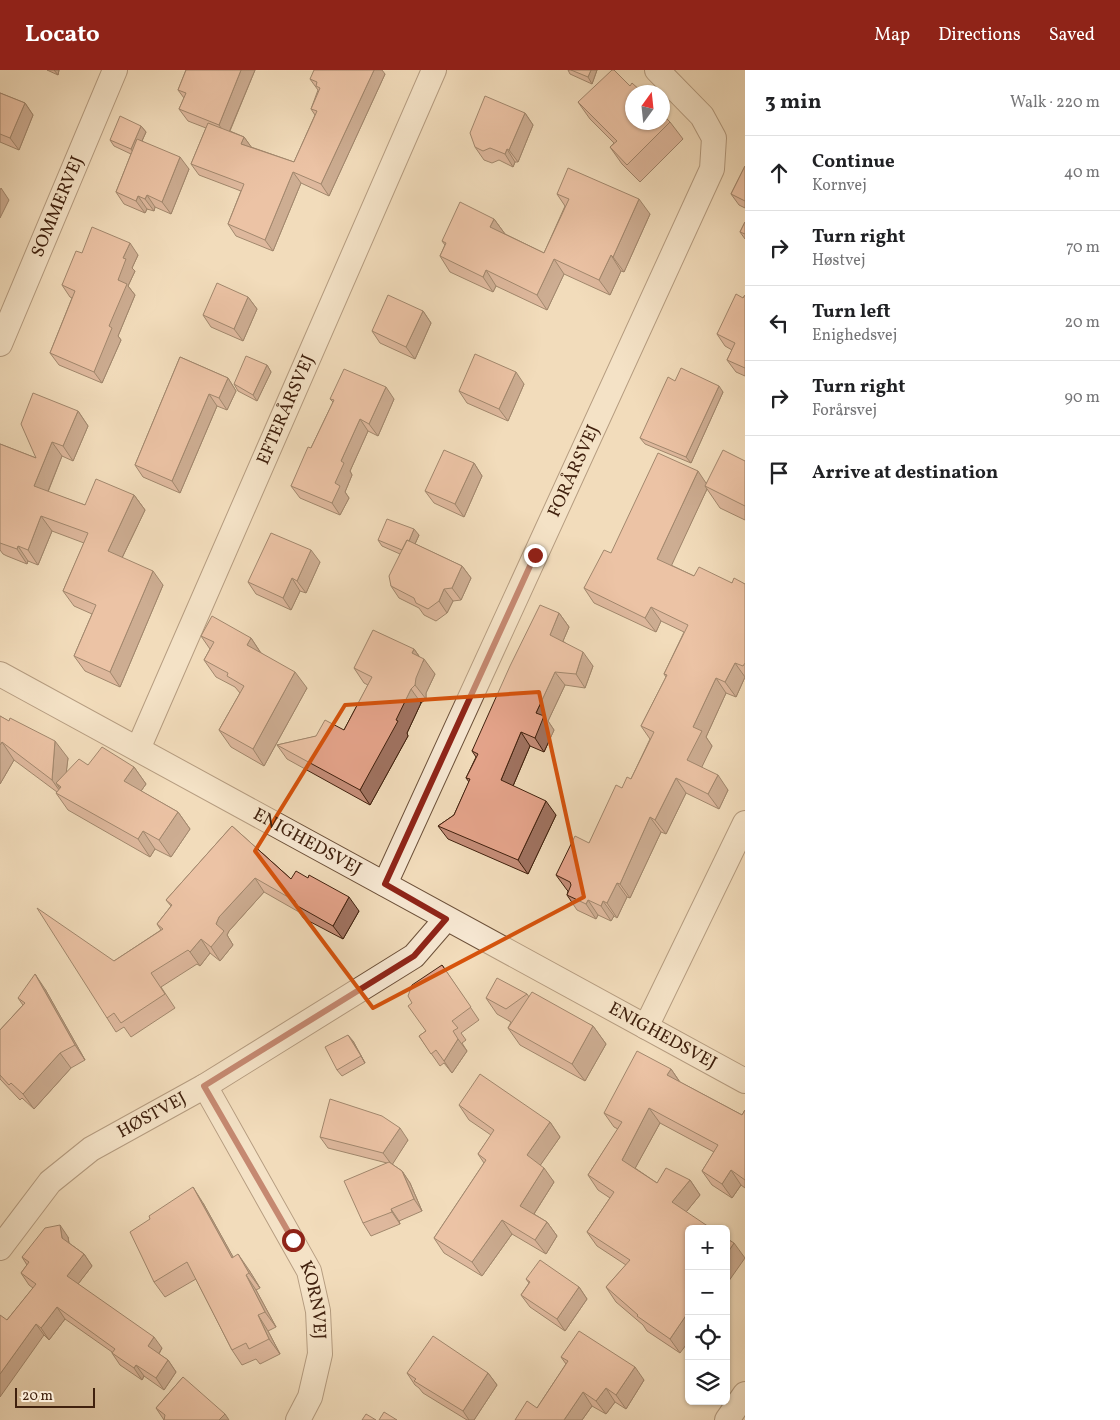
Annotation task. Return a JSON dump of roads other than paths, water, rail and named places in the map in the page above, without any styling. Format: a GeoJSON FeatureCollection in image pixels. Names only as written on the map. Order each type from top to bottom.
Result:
{"type":"FeatureCollection","features":[{"type":"Feature","properties":{"kind":"street","name":"SOMMERVEJ"},"geometry":{"type":"LineString","coordinates":[[0,344],[115,70]]}},
{"type":"Feature","properties":{"kind":"street","name":"EFTERÅRSVEJ"},"geometry":{"type":"LineString","coordinates":[[138,750],[434,70]]}},
{"type":"Feature","properties":{"kind":"street","name":"FORÅRSVEJ"},"geometry":{"type":"LineString","coordinates":[[385,884],[712,169],[714,138],[710,130],[702,116],[657,70]]}},
{"type":"Feature","properties":{"kind":"street","name":"ENIGHEDSVEJ"},"geometry":{"type":"LineString","coordinates":[[0,674],[745,1081]]}},
{"type":"Feature","properties":{"kind":"street"},"geometry":{"type":"LineString","coordinates":[[646,1027],[745,823]]}},
{"type":"Feature","properties":{"kind":"street","name":"HØSTVEJ"},"geometry":{"type":"LineString","coordinates":[[0,1248],[50,1182],[91,1149],[204,1086],[414,956],[446,919]]}},
{"type":"Feature","properties":{"kind":"street","name":"KORNVEJ"},"geometry":{"type":"LineString","coordinates":[[204,1086],[309,1271],[318,1311],[320,1354],[310,1397],[298,1420]]}},
{"type":"Feature","properties":{"kind":"street"},"geometry":{"type":"LineString","coordinates":[[727,1420],[745,1394]]}}]}
